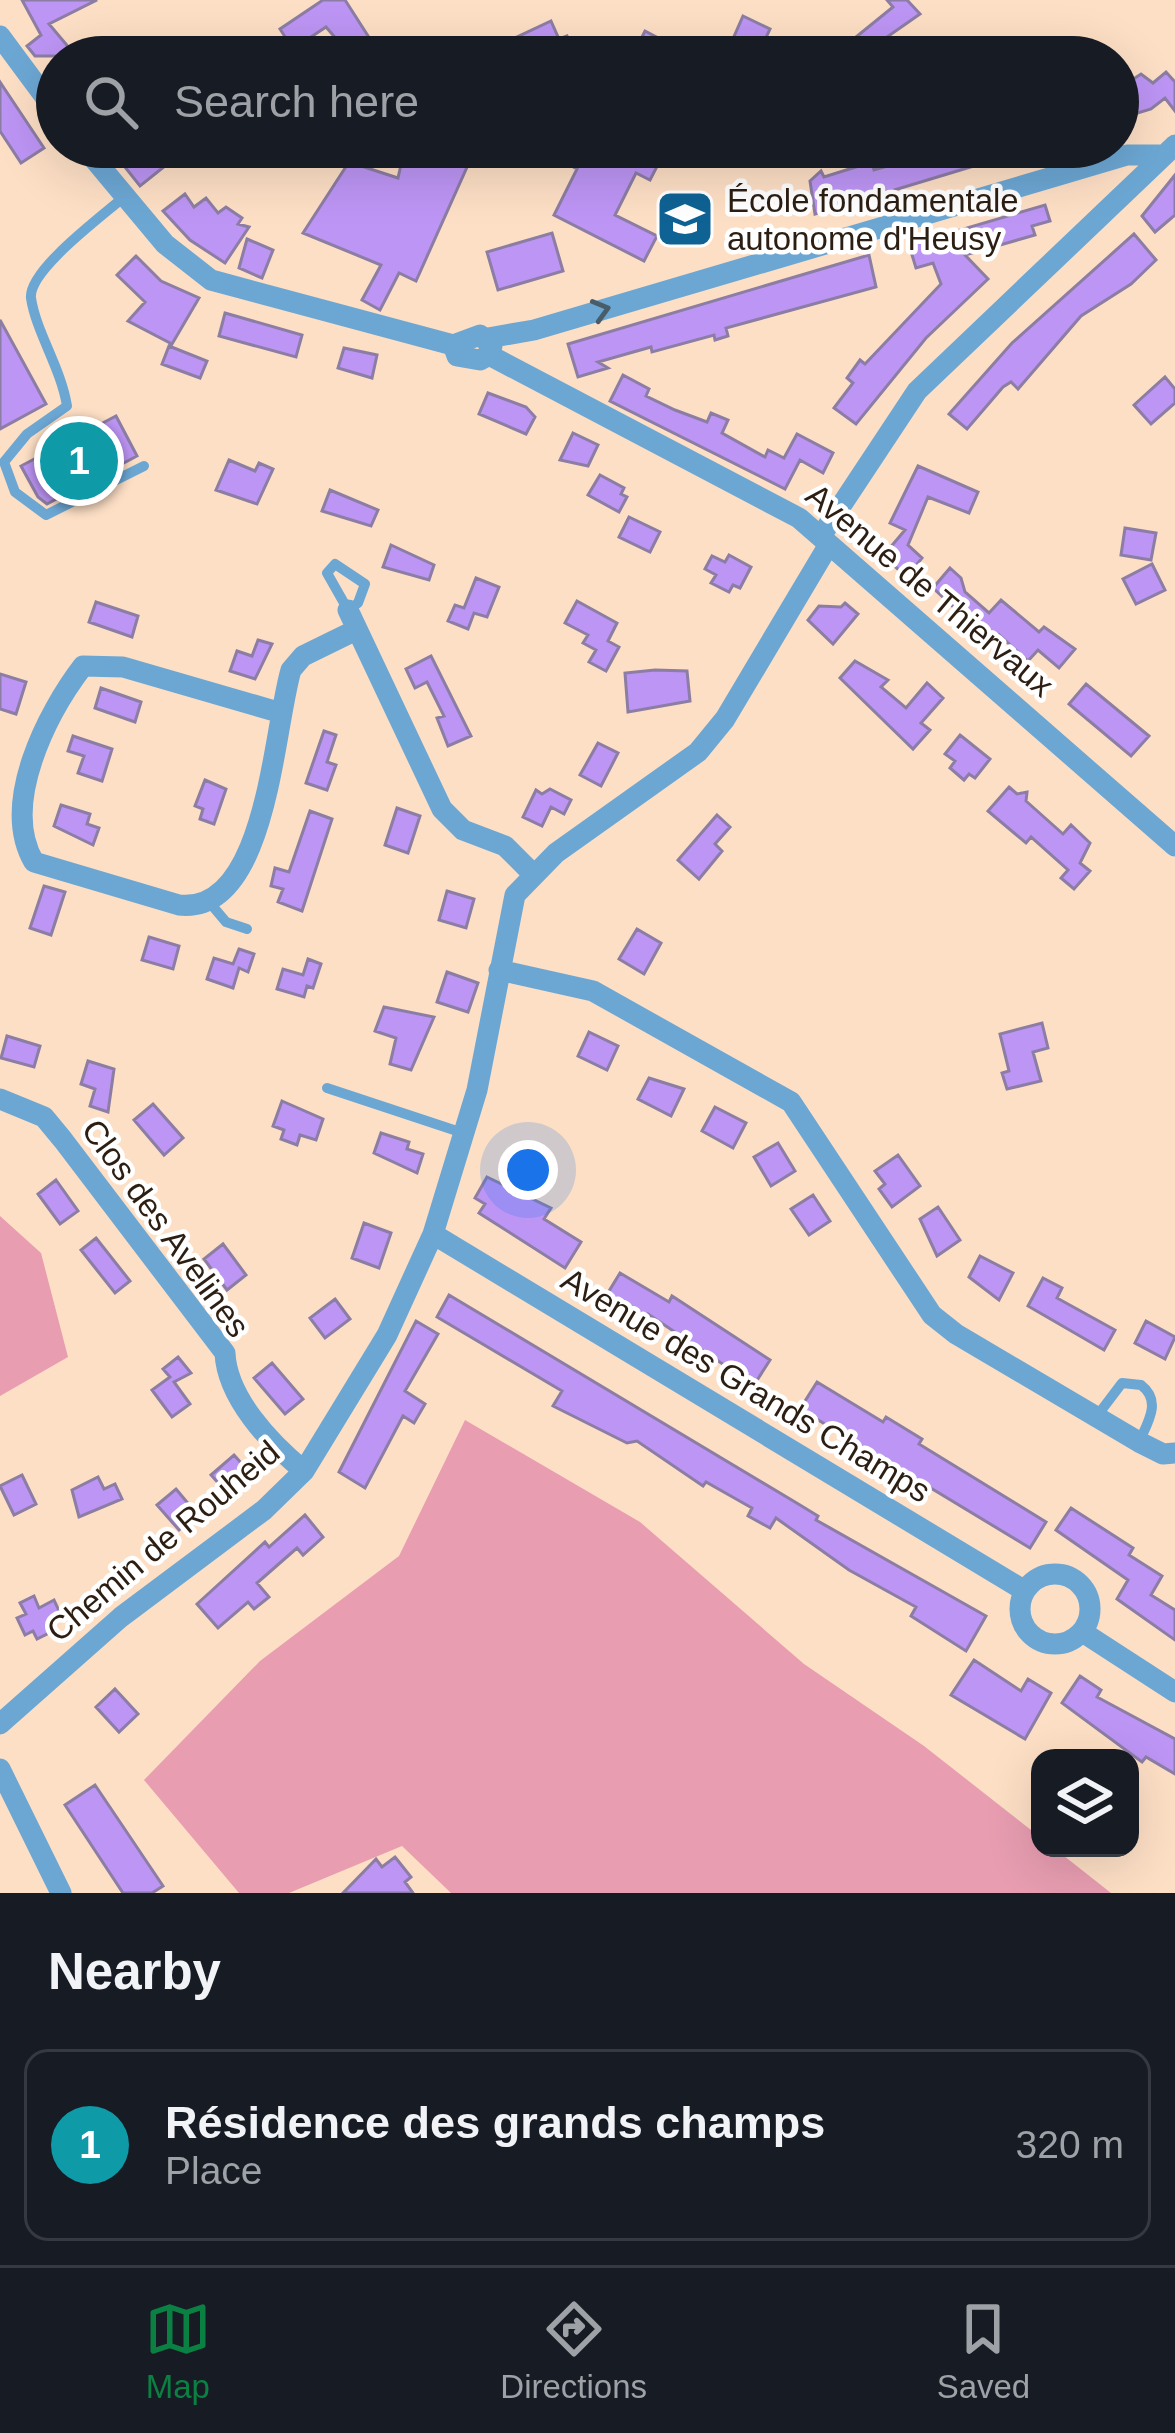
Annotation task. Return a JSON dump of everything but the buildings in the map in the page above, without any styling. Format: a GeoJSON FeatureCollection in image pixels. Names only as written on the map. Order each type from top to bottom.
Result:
{"type":"FeatureCollection","features":[{"type":"Feature","properties":{"kind":"street"},"geometry":{"type":"LineString","coordinates":[[0,36],[36,85]]}},
{"type":"Feature","properties":{"kind":"street","name":"Chemin de Rouheid"},"geometry":{"type":"LineString","coordinates":[[0,1724],[121,1616],[264,1510],[304,1472],[387,1335],[433,1234],[466,1134],[508,916],[533,874],[698,752],[725,719],[824,541],[917,392],[1167,150]]}},
{"type":"Feature","properties":{"kind":"street","name":"Avenue de Thiervaux"},"geometry":{"type":"LineString","coordinates":[[102,168],[165,244],[212,280],[453,345],[457,356],[468,361],[489,346],[799,518],[1175,846]]}},
{"type":"Feature","properties":{"kind":"street"},"geometry":{"type":"LineString","coordinates":[[489,346],[1083,168]]}},
{"type":"Feature","properties":{"kind":"street"},"geometry":{"type":"LineString","coordinates":[[278,712],[98,662],[83,666],[46,723],[22,825],[23,844],[34,862],[179,905],[210,903],[237,872],[261,820],[278,712],[291,670],[351,620],[442,809],[463,830],[506,846],[533,874]]}},
{"type":"Feature","properties":{"kind":"street"},"geometry":{"type":"LineString","coordinates":[[499,970],[593,991],[791,1102],[932,1315],[1138,1442],[1163,1454],[1175,1453]]}},
{"type":"Feature","properties":{"kind":"street","name":"Clos des Avelines"},"geometry":{"type":"LineString","coordinates":[[0,1099],[44,1118],[54,1129],[225,1353],[231,1388],[283,1454],[304,1472]]}},
{"type":"Feature","properties":{"kind":"street","name":"Avenue des Grands Champs"},"geometry":{"type":"LineString","coordinates":[[433,1234],[1025,1591]]}},
{"type":"Feature","properties":{"kind":"street"},"geometry":{"type":"LineString","coordinates":[[1046,1574],[1064,1574],[1081,1583],[1092,1607],[1084,1633],[1063,1646],[1040,1643],[1022,1624],[1025,1591],[1046,1574]]}},
{"type":"Feature","properties":{"kind":"street"},"geometry":{"type":"LineString","coordinates":[[1084,1633],[1175,1693]]}},
{"type":"Feature","properties":{"kind":"street"},"geometry":{"type":"LineString","coordinates":[[0,1769],[61,1893]]}},
{"type":"Feature","properties":{"kind":"lane"},"geometry":{"type":"LineString","coordinates":[[125,196],[36,275],[31,296],[61,371],[67,406],[27,434],[4,462],[16,492],[46,515],[144,466]]}},
{"type":"Feature","properties":{"kind":"lane"},"geometry":{"type":"LineString","coordinates":[[210,903],[226,922],[247,929]]}},
{"type":"Feature","properties":{"kind":"lane"},"geometry":{"type":"LineString","coordinates":[[327,1088],[466,1134]]}},
{"type":"Feature","properties":{"kind":"lane"},"geometry":{"type":"LineString","coordinates":[[1096,1416],[1122,1383],[1141,1385],[1152,1398],[1153,1410],[1138,1442]]}},
{"type":"Feature","properties":{"kind":"shaded area"},"geometry":{"type":"Polygon","coordinates":[[[0,1216],[41,1253],[68,1357],[0,1396],[0,1216]]]}},
{"type":"Feature","properties":{"kind":"shaded area"},"geometry":{"type":"Polygon","coordinates":[[[465,1420],[640,1522],[804,1664],[924,1746],[1031,1830],[1031,1857],[1065,1857],[1111,1893],[451,1893],[402,1846],[289,1893],[239,1893],[144,1780],[260,1661],[399,1556],[465,1420]]]}},
{"type":"Feature","properties":{"kind":"place","name":"École fondamentale autonome d'Heusy"},"geometry":{"type":"Point","coordinates":[685,219]}},
{"type":"Feature","properties":{"kind":"place","name":"Résidence des grands champs"},"geometry":{"type":"Point","coordinates":[79,461]}}]}
